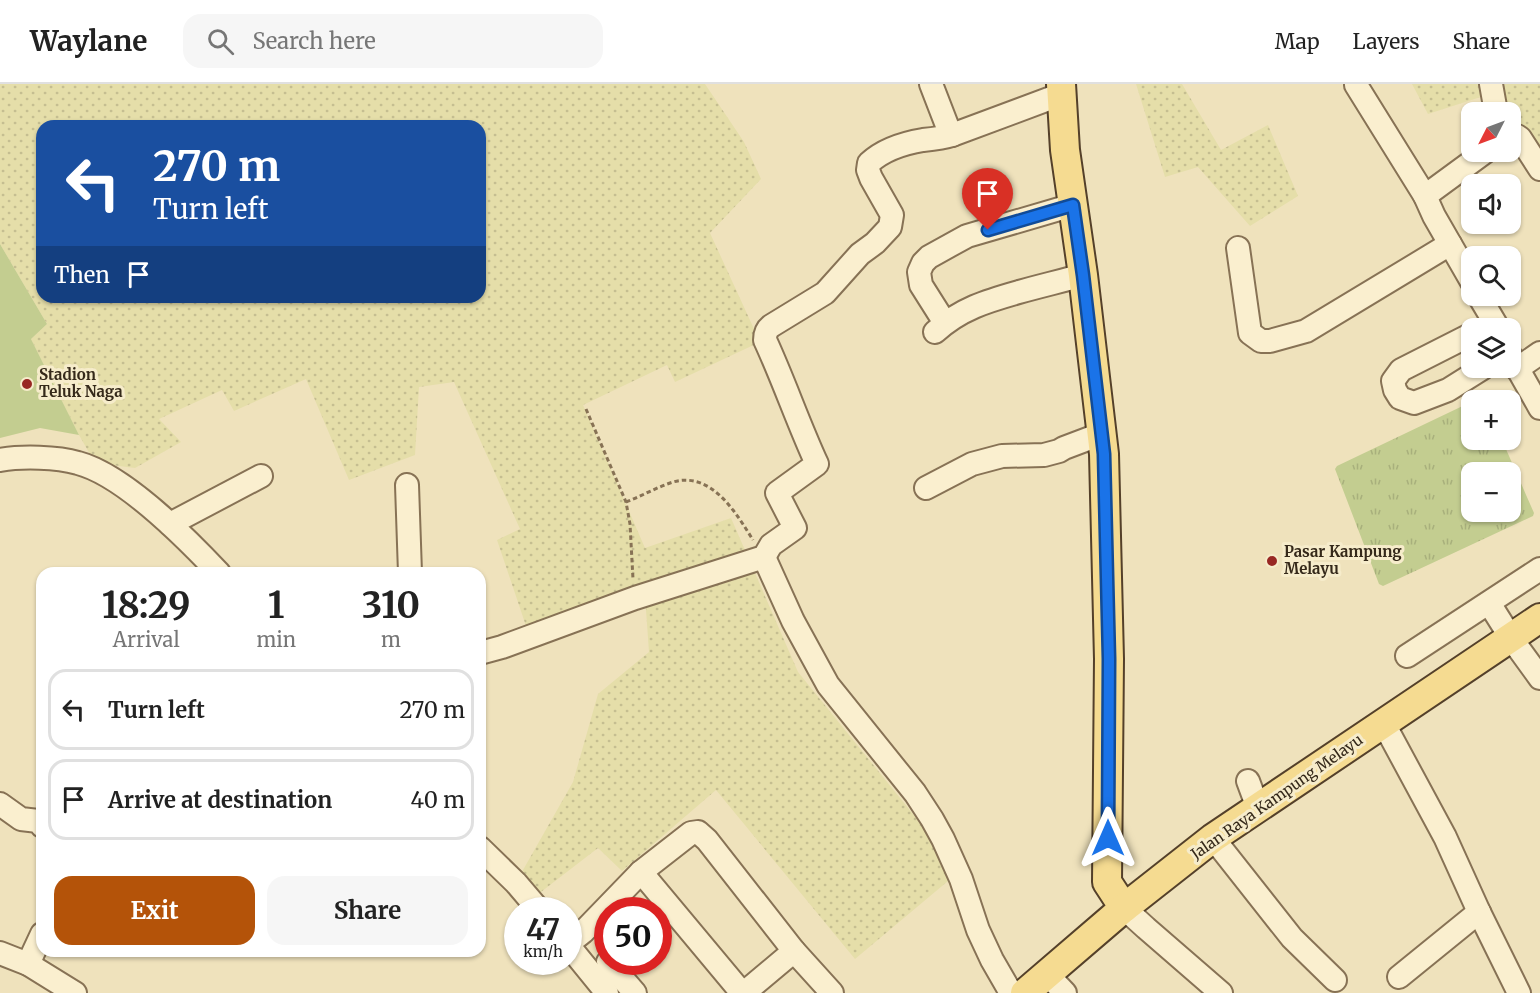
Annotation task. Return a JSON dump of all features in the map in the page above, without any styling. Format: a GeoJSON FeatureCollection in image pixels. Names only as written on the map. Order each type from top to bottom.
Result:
{"type":"FeatureCollection","features":[{"type":"Feature","properties":{"kind":"main road"},"geometry":{"type":"LineString","coordinates":[[1061,89],[1065,150],[1083,275],[1104,454],[1109,659],[1107,882],[1124,908]]}},
{"type":"Feature","properties":{"kind":"main road","name":"Jalan Raya Kampung Melayu"},"geometry":{"type":"LineString","coordinates":[[1025,993],[1056,984],[1124,908],[1213,838],[1540,618]]}},
{"type":"Feature","properties":{"kind":"street"},"geometry":{"type":"LineString","coordinates":[[931,84],[952,135]]}},
{"type":"Feature","properties":{"kind":"street"},"geometry":{"type":"LineString","coordinates":[[1491,84],[1494,102]]}},
{"type":"Feature","properties":{"kind":"street"},"geometry":{"type":"LineString","coordinates":[[1356,85],[1425,196],[1461,264]]}},
{"type":"Feature","properties":{"kind":"street"},"geometry":{"type":"LineString","coordinates":[[486,651],[635,598],[764,557],[771,545],[795,528],[777,493],[816,464],[765,340],[767,330],[787,315],[825,293],[860,254],[875,243],[890,227],[892,215],[871,178],[868,170],[869,163],[884,152],[919,141],[952,135],[1061,89]]}},
{"type":"Feature","properties":{"kind":"street"},"geometry":{"type":"LineString","coordinates":[[1521,140],[1540,169]]}},
{"type":"Feature","properties":{"kind":"street"},"geometry":{"type":"LineString","coordinates":[[1425,196],[1471,162]]}},
{"type":"Feature","properties":{"kind":"street"},"geometry":{"type":"LineString","coordinates":[[1073,205],[967,236],[928,257],[919,272],[921,285],[940,328],[982,303],[1083,275]]}},
{"type":"Feature","properties":{"kind":"street"},"geometry":{"type":"LineString","coordinates":[[1238,248],[1250,333],[1261,341],[1270,341],[1306,331],[1449,244]]}},
{"type":"Feature","properties":{"kind":"street"},"geometry":{"type":"LineString","coordinates":[[1461,340],[1401,370],[1393,381],[1400,398],[1414,403],[1448,390],[1467,378]]}},
{"type":"Feature","properties":{"kind":"street"},"geometry":{"type":"LineString","coordinates":[[1521,360],[1540,353]]}},
{"type":"Feature","properties":{"kind":"street"},"geometry":{"type":"LineString","coordinates":[[1521,374],[1540,408]]}},
{"type":"Feature","properties":{"kind":"street"},"geometry":{"type":"LineString","coordinates":[[926,488],[972,464],[1002,456],[1059,451],[1101,435]]}},
{"type":"Feature","properties":{"kind":"street"},"geometry":{"type":"LineString","coordinates":[[0,460],[56,459],[79,463],[112,479],[170,524],[213,567]]}},
{"type":"Feature","properties":{"kind":"street"},"geometry":{"type":"LineString","coordinates":[[170,524],[261,476]]}},
{"type":"Feature","properties":{"kind":"street"},"geometry":{"type":"LineString","coordinates":[[407,485],[411,567]]}},
{"type":"Feature","properties":{"kind":"street"},"geometry":{"type":"LineString","coordinates":[[764,557],[793,621],[828,685],[915,793],[932,819],[961,879],[978,930],[1011,993]]}},
{"type":"Feature","properties":{"kind":"street"},"geometry":{"type":"LineString","coordinates":[[1407,656],[1540,569]]}},
{"type":"Feature","properties":{"kind":"street"},"geometry":{"type":"LineString","coordinates":[[1489,603],[1540,678]]}},
{"type":"Feature","properties":{"kind":"street"},"geometry":{"type":"LineString","coordinates":[[1384,724],[1445,837],[1519,993]]}},
{"type":"Feature","properties":{"kind":"street"},"geometry":{"type":"LineString","coordinates":[[1248,781],[1258,808]]}},
{"type":"Feature","properties":{"kind":"street"},"geometry":{"type":"LineString","coordinates":[[0,804],[21,819],[36,821]]}},
{"type":"Feature","properties":{"kind":"street"},"geometry":{"type":"LineString","coordinates":[[582,931],[641,872],[691,833],[699,832],[794,951],[832,993]]}},
{"type":"Feature","properties":{"kind":"street"},"geometry":{"type":"LineString","coordinates":[[1213,838],[1292,938],[1335,980]]}},
{"type":"Feature","properties":{"kind":"street"},"geometry":{"type":"LineString","coordinates":[[486,854],[528,897]]}},
{"type":"Feature","properties":{"kind":"street"},"geometry":{"type":"LineString","coordinates":[[641,872],[743,993],[794,951]]}},
{"type":"Feature","properties":{"kind":"street"},"geometry":{"type":"LineString","coordinates":[[1124,908],[1221,993]]}},
{"type":"Feature","properties":{"kind":"street"},"geometry":{"type":"LineString","coordinates":[[1399,977],[1479,912]]}},
{"type":"Feature","properties":{"kind":"street"},"geometry":{"type":"LineString","coordinates":[[28,964],[36,947]]}},
{"type":"Feature","properties":{"kind":"street"},"geometry":{"type":"LineString","coordinates":[[0,952],[28,964],[75,993]]}},
{"type":"Feature","properties":{"kind":"street"},"geometry":{"type":"LineString","coordinates":[[582,954],[607,993]]}},
{"type":"Feature","properties":{"kind":"street"},"geometry":{"type":"LineString","coordinates":[[620,975],[635,993]]}},
{"type":"Feature","properties":{"kind":"path"},"geometry":{"type":"LineString","coordinates":[[586,409],[626,502],[630,524],[635,598]]}},
{"type":"Feature","properties":{"kind":"path"},"geometry":{"type":"LineString","coordinates":[[626,502],[673,482],[684,480],[704,484],[733,508],[764,557]]}},
{"type":"Feature","properties":{"kind":"shaded area"},"geometry":{"type":"Polygon","coordinates":[[[0,84],[705,84],[744,142],[761,179],[710,233],[760,342],[675,382],[667,365],[583,405],[645,548],[731,518],[798,672],[917,819],[954,876],[855,959],[716,790],[622,871],[598,848],[537,895],[519,877],[573,782],[598,694],[649,652],[645,596],[526,626],[497,540],[520,529],[454,382],[419,387],[415,455],[349,480],[306,379],[234,411],[222,390],[159,419],[181,442],[135,468],[95,463],[31,339],[47,324],[0,244],[0,84]]]}},
{"type":"Feature","properties":{"kind":"shaded area"},"geometry":{"type":"Polygon","coordinates":[[[1136,84],[1182,84],[1221,150],[1268,125],[1298,196],[1250,226],[1198,167],[1165,177],[1136,84]]]}},
{"type":"Feature","properties":{"kind":"shaded area"},"geometry":{"type":"Polygon","coordinates":[[[1412,84],[1540,84],[1540,162],[1521,136],[1521,102],[1496,102],[1490,94],[1428,114],[1412,84]]]}},
{"type":"Feature","properties":{"kind":"green space","name":"Stadion Teluk Naga"},"geometry":{"type":"Polygon","coordinates":[[[0,244],[47,324],[31,339],[79,435],[40,428],[0,438],[0,244]]]}},
{"type":"Feature","properties":{"kind":"green space"},"geometry":{"type":"Polygon","coordinates":[[[1461,407],[1461,450],[1506,450],[1512,462],[1461,462],[1461,522],[1520,522],[1383,586],[1379,584],[1335,469],[1337,466],[1461,407]]]}},
{"type":"Feature","properties":{"kind":"green space"},"geometry":{"type":"Polygon","coordinates":[[[1521,483],[1534,513],[1533,516],[1521,522],[1521,483]]]}},
{"type":"Feature","properties":{"kind":"place","name":"Stadion Teluk Naga"},"geometry":{"type":"Point","coordinates":[27,384]}},
{"type":"Feature","properties":{"kind":"place","name":"Pasar Kampung Melayu"},"geometry":{"type":"Point","coordinates":[1272,561]}},
{"type":"Feature","properties":{"kind":"route"},"geometry":{"type":"LineString","coordinates":[[988,230],[1073,205],[1104,454],[1109,659],[1108,838]]}}]}
